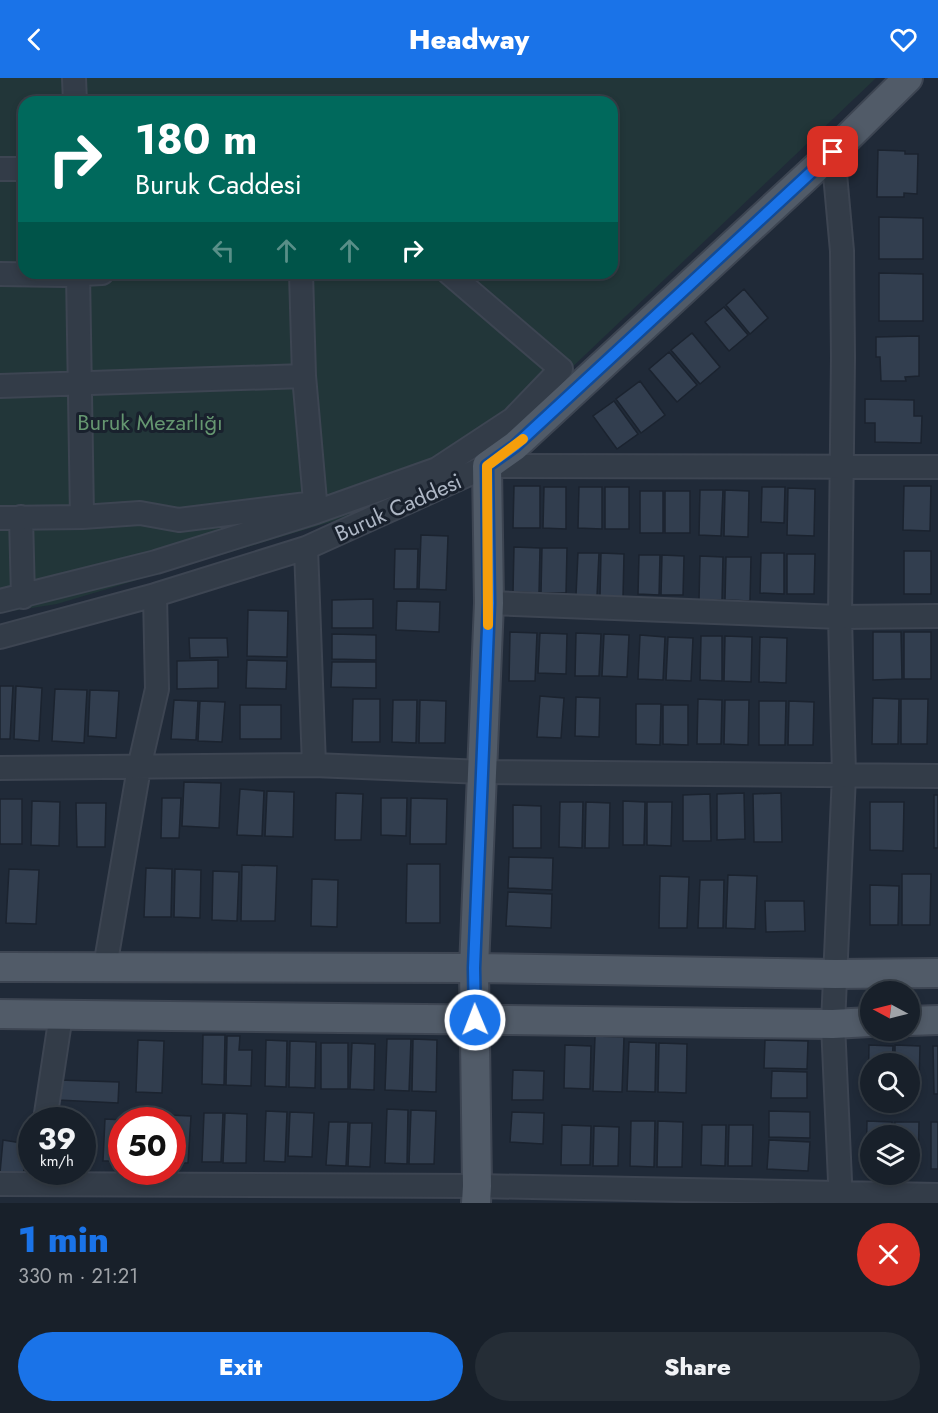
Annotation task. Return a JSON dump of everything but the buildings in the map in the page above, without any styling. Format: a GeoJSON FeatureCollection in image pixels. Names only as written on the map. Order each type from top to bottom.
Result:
{"type":"FeatureCollection","features":[{"type":"Feature","properties":{"kind":"main road","name":"Buruk Caddesi"},"geometry":{"type":"LineString","coordinates":[[487,466],[515,446],[833,152],[908,78]]}},
{"type":"Feature","properties":{"kind":"main road"},"geometry":{"type":"LineString","coordinates":[[476,1195],[474,968],[489,603],[487,466]]}},
{"type":"Feature","properties":{"kind":"main road"},"geometry":{"type":"LineString","coordinates":[[0,968],[474,968],[835,974],[938,973]]}},
{"type":"Feature","properties":{"kind":"main road"},"geometry":{"type":"LineString","coordinates":[[0,1014],[860,1023]]}},
{"type":"Feature","properties":{"kind":"main road"},"geometry":{"type":"LineString","coordinates":[[920,1021],[938,1020]]}},
{"type":"Feature","properties":{"kind":"street"},"geometry":{"type":"LineString","coordinates":[[74,78],[75,96]]}},
{"type":"Feature","properties":{"kind":"street"},"geometry":{"type":"LineString","coordinates":[[833,152],[842,251],[840,617],[844,775],[833,1024],[841,1198]]}},
{"type":"Feature","properties":{"kind":"street"},"geometry":{"type":"LineString","coordinates":[[0,169],[18,169]]}},
{"type":"Feature","properties":{"kind":"street"},"geometry":{"type":"LineString","coordinates":[[0,274],[18,274]]}},
{"type":"Feature","properties":{"kind":"street"},"geometry":{"type":"LineString","coordinates":[[78,279],[82,517]]}},
{"type":"Feature","properties":{"kind":"street"},"geometry":{"type":"LineString","coordinates":[[301,279],[304,376],[315,508]]}},
{"type":"Feature","properties":{"kind":"street"},"geometry":{"type":"LineString","coordinates":[[0,601],[156,562],[438,469],[513,418],[561,369],[456,279]]}},
{"type":"Feature","properties":{"kind":"street"},"geometry":{"type":"LineString","coordinates":[[0,386],[304,376]]}},
{"type":"Feature","properties":{"kind":"street"},"geometry":{"type":"LineString","coordinates":[[487,466],[938,467]]}},
{"type":"Feature","properties":{"kind":"street","name":"Buruk Caddesi"},"geometry":{"type":"LineString","coordinates":[[0,637],[155,596],[306,548],[487,466]]}},
{"type":"Feature","properties":{"kind":"street"},"geometry":{"type":"LineString","coordinates":[[23,597],[11,518],[140,513],[179,520],[315,508]]}},
{"type":"Feature","properties":{"kind":"street"},"geometry":{"type":"LineString","coordinates":[[306,548],[314,765]]}},
{"type":"Feature","properties":{"kind":"street"},"geometry":{"type":"LineString","coordinates":[[105,968],[139,768],[157,689],[155,596]]}},
{"type":"Feature","properties":{"kind":"street"},"geometry":{"type":"LineString","coordinates":[[489,603],[840,617],[938,616]]}},
{"type":"Feature","properties":{"kind":"street"},"geometry":{"type":"LineString","coordinates":[[0,768],[314,765],[483,772],[938,776]]}},
{"type":"Feature","properties":{"kind":"street"},"geometry":{"type":"LineString","coordinates":[[47,1107],[61,1015]]}},
{"type":"Feature","properties":{"kind":"street"},"geometry":{"type":"LineString","coordinates":[[0,1184],[18,1181]]}},
{"type":"Feature","properties":{"kind":"street"},"geometry":{"type":"LineString","coordinates":[[88,1185],[156,1194],[841,1198],[938,1195]]}},
{"type":"Feature","properties":{"kind":"green space","name":"Buruk Mezarlığı"},"geometry":{"type":"Polygon","coordinates":[[[0,78],[876,78],[483,452],[391,504],[57,604],[0,613],[0,78]]]}},
{"type":"Feature","properties":{"kind":"slow traffic"},"geometry":{"type":"LineString","coordinates":[[488,625],[487,466],[523,439]]}},
{"type":"Feature","properties":{"kind":"route"},"geometry":{"type":"LineString","coordinates":[[475,1020],[474,968],[489,603],[487,466],[515,446],[833,152]]}}]}
